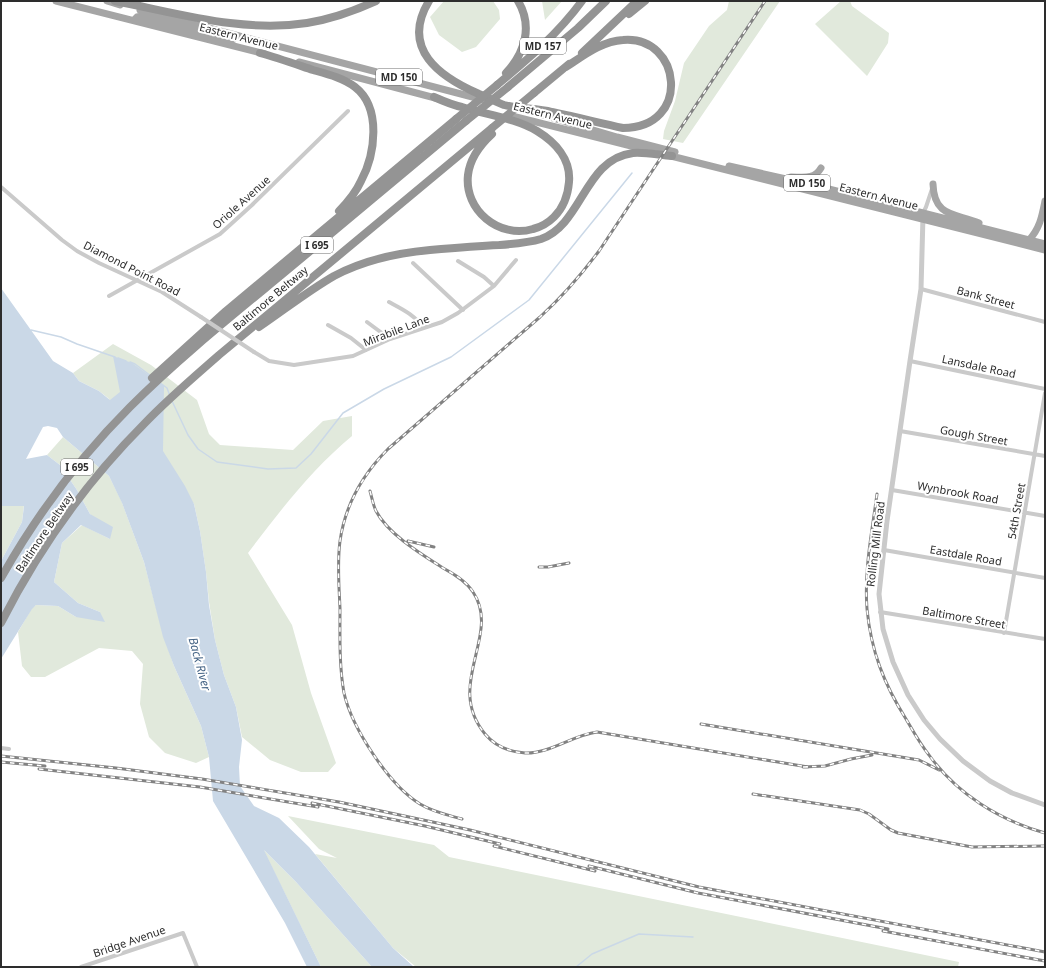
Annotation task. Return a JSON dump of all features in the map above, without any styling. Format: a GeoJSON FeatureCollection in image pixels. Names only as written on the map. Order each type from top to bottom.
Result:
{"type":"FeatureCollection","features":[{"type":"Feature","properties":{"kind":"highway"},"geometry":{"type":"LineString","coordinates":[[115,1],[221,22],[265,26],[290,25],[318,21],[348,12],[376,1]]}},
{"type":"Feature","properties":{"kind":"highway"},"geometry":{"type":"LineString","coordinates":[[429,1],[421,17],[420,34],[423,50],[430,62],[436,69],[452,81],[505,105],[547,110],[623,128],[633,128],[657,118],[665,107],[671,94],[671,79],[667,64],[651,47],[636,41],[622,40],[606,44],[596,48],[566,67]]}},
{"type":"Feature","properties":{"kind":"highway"},"geometry":{"type":"LineString","coordinates":[[497,85],[518,58],[526,38],[525,19],[518,1]]}},
{"type":"Feature","properties":{"kind":"highway","name":"MD 157"},"geometry":{"type":"LineString","coordinates":[[291,256],[544,46],[565,23],[582,1]]}},
{"type":"Feature","properties":{"kind":"highway","name":"Baltimore Beltway"},"geometry":{"type":"LineString","coordinates":[[1,578],[22,543],[55,494],[72,472],[108,430],[168,367],[205,339],[573,33],[606,1]]}},
{"type":"Feature","properties":{"kind":"highway","name":"Baltimore Beltway"},"geometry":{"type":"LineString","coordinates":[[1,623],[40,555],[73,507],[123,446],[144,424],[219,355],[566,67],[605,33],[637,1]]}},
{"type":"Feature","properties":{"kind":"highway"},"geometry":{"type":"LineString","coordinates":[[605,33],[645,1]]}},
{"type":"Feature","properties":{"kind":"highway"},"geometry":{"type":"LineString","coordinates":[[168,367],[226,311],[291,256],[346,204],[362,181],[371,154],[373,130],[372,117],[361,93],[348,82],[339,78],[260,53]]}},
{"type":"Feature","properties":{"kind":"highway"},"geometry":{"type":"LineString","coordinates":[[434,97],[461,107],[526,125],[545,136],[557,147],[566,162],[569,171],[568,191],[562,207],[552,220],[527,231],[507,230],[484,218],[472,201],[468,182],[470,165],[479,148],[494,128]]}},
{"type":"Feature","properties":{"kind":"highway"},"geometry":{"type":"LineString","coordinates":[[219,355],[317,287],[347,270],[386,257],[412,252],[518,243],[541,239],[562,225],[594,178],[607,163],[618,157],[632,153],[672,156]]}},
{"type":"Feature","properties":{"kind":"main road","name":"Eastern Avenue"},"geometry":{"type":"LineString","coordinates":[[56,1],[672,156],[1045,244]]}},
{"type":"Feature","properties":{"kind":"main road","name":"Eastern Avenue"},"geometry":{"type":"LineString","coordinates":[[107,1],[559,119],[617,137],[923,215],[1045,250]]}},
{"type":"Feature","properties":{"kind":"main road"},"geometry":{"type":"LineString","coordinates":[[134,20],[141,16],[252,43],[270,44]]}},
{"type":"Feature","properties":{"kind":"main road"},"geometry":{"type":"LineString","coordinates":[[777,177],[807,177],[818,173],[821,168]]}},
{"type":"Feature","properties":{"kind":"main road"},"geometry":{"type":"LineString","coordinates":[[933,184],[934,198],[939,206],[947,212],[1005,234]]}},
{"type":"Feature","properties":{"kind":"main road"},"geometry":{"type":"LineString","coordinates":[[1012,241],[1030,240],[1037,231],[1043,217],[1045,201]]}},
{"type":"Feature","properties":{"kind":"main road"},"geometry":{"type":"LineString","coordinates":[[1043,217],[1045,229]]}},
{"type":"Feature","properties":{"kind":"street","name":"Oriole Avenue"},"geometry":{"type":"LineString","coordinates":[[109,296],[220,234],[348,112]]}},
{"type":"Feature","properties":{"kind":"street"},"geometry":{"type":"LineString","coordinates":[[923,215],[933,184]]}},
{"type":"Feature","properties":{"kind":"street","name":"Diamond Point Road"},"geometry":{"type":"LineString","coordinates":[[1,187],[72,247],[99,263],[162,292],[261,357]]}},
{"type":"Feature","properties":{"kind":"street","name":"Rolling Mill Road"},"geometry":{"type":"LineString","coordinates":[[923,215],[921,289],[900,431],[879,594],[880,612],[884,632],[897,671],[908,695],[924,720],[936,734],[963,761],[990,781],[1012,793],[1045,805]]}},
{"type":"Feature","properties":{"kind":"street","name":"Mirabile Lane"},"geometry":{"type":"LineString","coordinates":[[261,357],[269,361],[285,365],[300,365],[353,356],[390,339],[442,322],[463,310],[494,286],[516,260]]}},
{"type":"Feature","properties":{"kind":"street"},"geometry":{"type":"LineString","coordinates":[[458,261],[484,277],[494,286]]}},
{"type":"Feature","properties":{"kind":"street"},"geometry":{"type":"LineString","coordinates":[[413,264],[463,310]]}},
{"type":"Feature","properties":{"kind":"street","name":"Bank Street"},"geometry":{"type":"LineString","coordinates":[[921,289],[1045,322]]}},
{"type":"Feature","properties":{"kind":"street"},"geometry":{"type":"LineString","coordinates":[[389,302],[408,312],[418,320],[423,328]]}},
{"type":"Feature","properties":{"kind":"street"},"geometry":{"type":"LineString","coordinates":[[367,322],[390,339]]}},
{"type":"Feature","properties":{"kind":"street"},"geometry":{"type":"LineString","coordinates":[[328,325],[350,338],[366,350]]}},
{"type":"Feature","properties":{"kind":"street","name":"Lansdale Road"},"geometry":{"type":"LineString","coordinates":[[910,362],[1045,389]]}},
{"type":"Feature","properties":{"kind":"street","name":"54th Street"},"geometry":{"type":"LineString","coordinates":[[1004,632],[1045,393]]}},
{"type":"Feature","properties":{"kind":"street","name":"Gough Street"},"geometry":{"type":"LineString","coordinates":[[900,431],[1045,456]]}},
{"type":"Feature","properties":{"kind":"street","name":"Wynbrook Road"},"geometry":{"type":"LineString","coordinates":[[892,490],[1045,516]]}},
{"type":"Feature","properties":{"kind":"street","name":"Eastdale Road"},"geometry":{"type":"LineString","coordinates":[[884,550],[1045,578]]}},
{"type":"Feature","properties":{"kind":"street","name":"Baltimore Street"},"geometry":{"type":"LineString","coordinates":[[880,612],[1045,639]]}},
{"type":"Feature","properties":{"kind":"street"},"geometry":{"type":"LineString","coordinates":[[1,748],[9,749]]}},
{"type":"Feature","properties":{"kind":"street","name":"Bridge Avenue"},"geometry":{"type":"LineString","coordinates":[[81,967],[160,939],[183,933],[197,967]]}},
{"type":"Feature","properties":{"kind":"shaded area"},"geometry":{"type":"Polygon","coordinates":[[[444,1],[493,1],[499,10],[500,19],[476,47],[462,52],[439,35],[430,17],[444,1]]]}},
{"type":"Feature","properties":{"kind":"shaded area"},"geometry":{"type":"Polygon","coordinates":[[[542,1],[562,1],[545,20],[542,1]]]}},
{"type":"Feature","properties":{"kind":"shaded area"},"geometry":{"type":"Polygon","coordinates":[[[729,1],[780,1],[683,143],[663,139],[664,131],[675,101],[684,63],[709,26],[727,10],[729,1]]]}},
{"type":"Feature","properties":{"kind":"shaded area"},"geometry":{"type":"Polygon","coordinates":[[[841,1],[850,1],[852,6],[889,33],[888,43],[867,76],[815,24],[841,1]]]}},
{"type":"Feature","properties":{"kind":"shaded area"},"geometry":{"type":"Polygon","coordinates":[[[113,344],[151,365],[197,400],[209,434],[220,445],[293,450],[323,421],[352,416],[352,436],[323,462],[284,507],[248,553],[292,625],[311,693],[336,763],[328,772],[301,772],[270,760],[242,737],[236,707],[224,675],[215,640],[200,531],[194,504],[108,398],[99,391],[79,381],[73,373],[113,344]]]}},
{"type":"Feature","properties":{"kind":"shaded area"},"geometry":{"type":"Polygon","coordinates":[[[63,437],[109,476],[121,500],[144,562],[163,634],[174,666],[201,726],[209,757],[196,763],[165,753],[149,737],[140,704],[143,664],[132,651],[99,648],[45,677],[31,677],[22,666],[18,632],[32,608],[36,605],[58,606],[76,617],[100,612],[78,603],[54,582],[62,543],[82,525],[110,539],[90,514],[77,490],[60,465],[47,455],[63,437]]]}},
{"type":"Feature","properties":{"kind":"shaded area"},"geometry":{"type":"Polygon","coordinates":[[[24,505],[22,522],[1,561],[1,506],[24,505]]]}},
{"type":"Feature","properties":{"kind":"shaded area"},"geometry":{"type":"Polygon","coordinates":[[[288,816],[434,845],[449,857],[959,962],[958,967],[416,967],[393,948],[315,854],[337,858],[319,849],[288,816]]]}},
{"type":"Feature","properties":{"kind":"shaded area"},"geometry":{"type":"Polygon","coordinates":[[[263,849],[296,882],[372,967],[321,967],[263,849]]]}},
{"type":"Feature","properties":{"kind":"water","name":"Back River"},"geometry":{"type":"Polygon","coordinates":[[[1,288],[53,361],[73,373],[79,381],[99,391],[110,400],[120,392],[113,356],[132,363],[164,386],[163,451],[185,486],[194,504],[200,531],[215,640],[224,675],[236,707],[242,740],[239,767],[240,786],[254,806],[279,818],[309,847],[393,948],[414,967],[372,967],[296,882],[264,850],[321,967],[307,967],[285,923],[213,801],[209,757],[201,726],[174,666],[163,637],[144,562],[122,503],[109,476],[63,437],[57,428],[48,426],[43,427],[26,459],[47,455],[60,465],[77,490],[90,514],[113,527],[110,539],[81,525],[62,543],[54,582],[78,603],[100,612],[105,622],[76,617],[58,606],[36,605],[1,659],[1,561],[22,522],[24,506],[1,506],[1,288]]]}},
{"type":"Feature","properties":{"kind":"waterway"},"geometry":{"type":"LineString","coordinates":[[172,401],[188,435],[198,449],[217,462],[268,469],[296,468],[311,454],[343,413],[384,389],[451,357],[529,300],[632,173]]}},
{"type":"Feature","properties":{"kind":"waterway"},"geometry":{"type":"LineString","coordinates":[[31,330],[61,337],[115,357]]}},
{"type":"Feature","properties":{"kind":"waterway"},"geometry":{"type":"LineString","coordinates":[[118,358],[126,361]]}},
{"type":"Feature","properties":{"kind":"waterway"},"geometry":{"type":"LineString","coordinates":[[130,362],[151,376]]}},
{"type":"Feature","properties":{"kind":"waterway"},"geometry":{"type":"LineString","coordinates":[[159,382],[167,388],[170,396]]}},
{"type":"Feature","properties":{"kind":"waterway"},"geometry":{"type":"LineString","coordinates":[[576,967],[592,954],[639,934],[693,937]]}},
{"type":"Feature","properties":{"kind":"railway"},"geometry":{"type":"LineString","coordinates":[[462,819],[425,807],[396,784],[384,770],[363,738],[348,707],[341,672],[338,574],[340,541],[346,515],[356,491],[371,469],[388,449],[540,317],[564,294],[585,269],[599,251],[765,1]]}},
{"type":"Feature","properties":{"kind":"railway"},"geometry":{"type":"LineString","coordinates":[[370,491],[376,511],[388,528],[415,550],[460,578],[473,592],[480,608],[481,625],[479,643],[471,678],[470,697],[474,715],[485,734],[493,742],[503,748],[514,751],[534,753],[597,732],[808,767]]}},
{"type":"Feature","properties":{"kind":"railway"},"geometry":{"type":"LineString","coordinates":[[877,494],[868,565],[866,594],[867,609],[875,653],[891,693],[923,746],[952,782],[980,804],[995,813],[1028,828],[1045,833]]}},
{"type":"Feature","properties":{"kind":"railway"},"geometry":{"type":"LineString","coordinates":[[408,541],[434,547]]}},
{"type":"Feature","properties":{"kind":"railway"},"geometry":{"type":"LineString","coordinates":[[539,567],[569,563]]}},
{"type":"Feature","properties":{"kind":"railway"},"geometry":{"type":"LineString","coordinates":[[701,724],[919,760],[939,770]]}},
{"type":"Feature","properties":{"kind":"railway"},"geometry":{"type":"LineString","coordinates":[[803,767],[825,766],[872,755]]}},
{"type":"Feature","properties":{"kind":"railway"},"geometry":{"type":"LineString","coordinates":[[1,756],[202,779],[339,802],[470,830],[699,887],[1045,952]]}},
{"type":"Feature","properties":{"kind":"railway"},"geometry":{"type":"LineString","coordinates":[[1,762],[45,766]]}},
{"type":"Feature","properties":{"kind":"railway"},"geometry":{"type":"LineString","coordinates":[[39,769],[200,787],[318,807]]}},
{"type":"Feature","properties":{"kind":"railway"},"geometry":{"type":"LineString","coordinates":[[753,794],[860,810],[869,814],[891,830],[898,833],[972,847],[1045,846]]}},
{"type":"Feature","properties":{"kind":"railway"},"geometry":{"type":"LineString","coordinates":[[312,803],[425,826],[500,844]]}},
{"type":"Feature","properties":{"kind":"railway"},"geometry":{"type":"LineString","coordinates":[[494,846],[595,871]]}},
{"type":"Feature","properties":{"kind":"railway"},"geometry":{"type":"LineString","coordinates":[[589,866],[698,893],[888,929]]}},
{"type":"Feature","properties":{"kind":"railway"},"geometry":{"type":"LineString","coordinates":[[883,931],[1045,961]]}}]}
